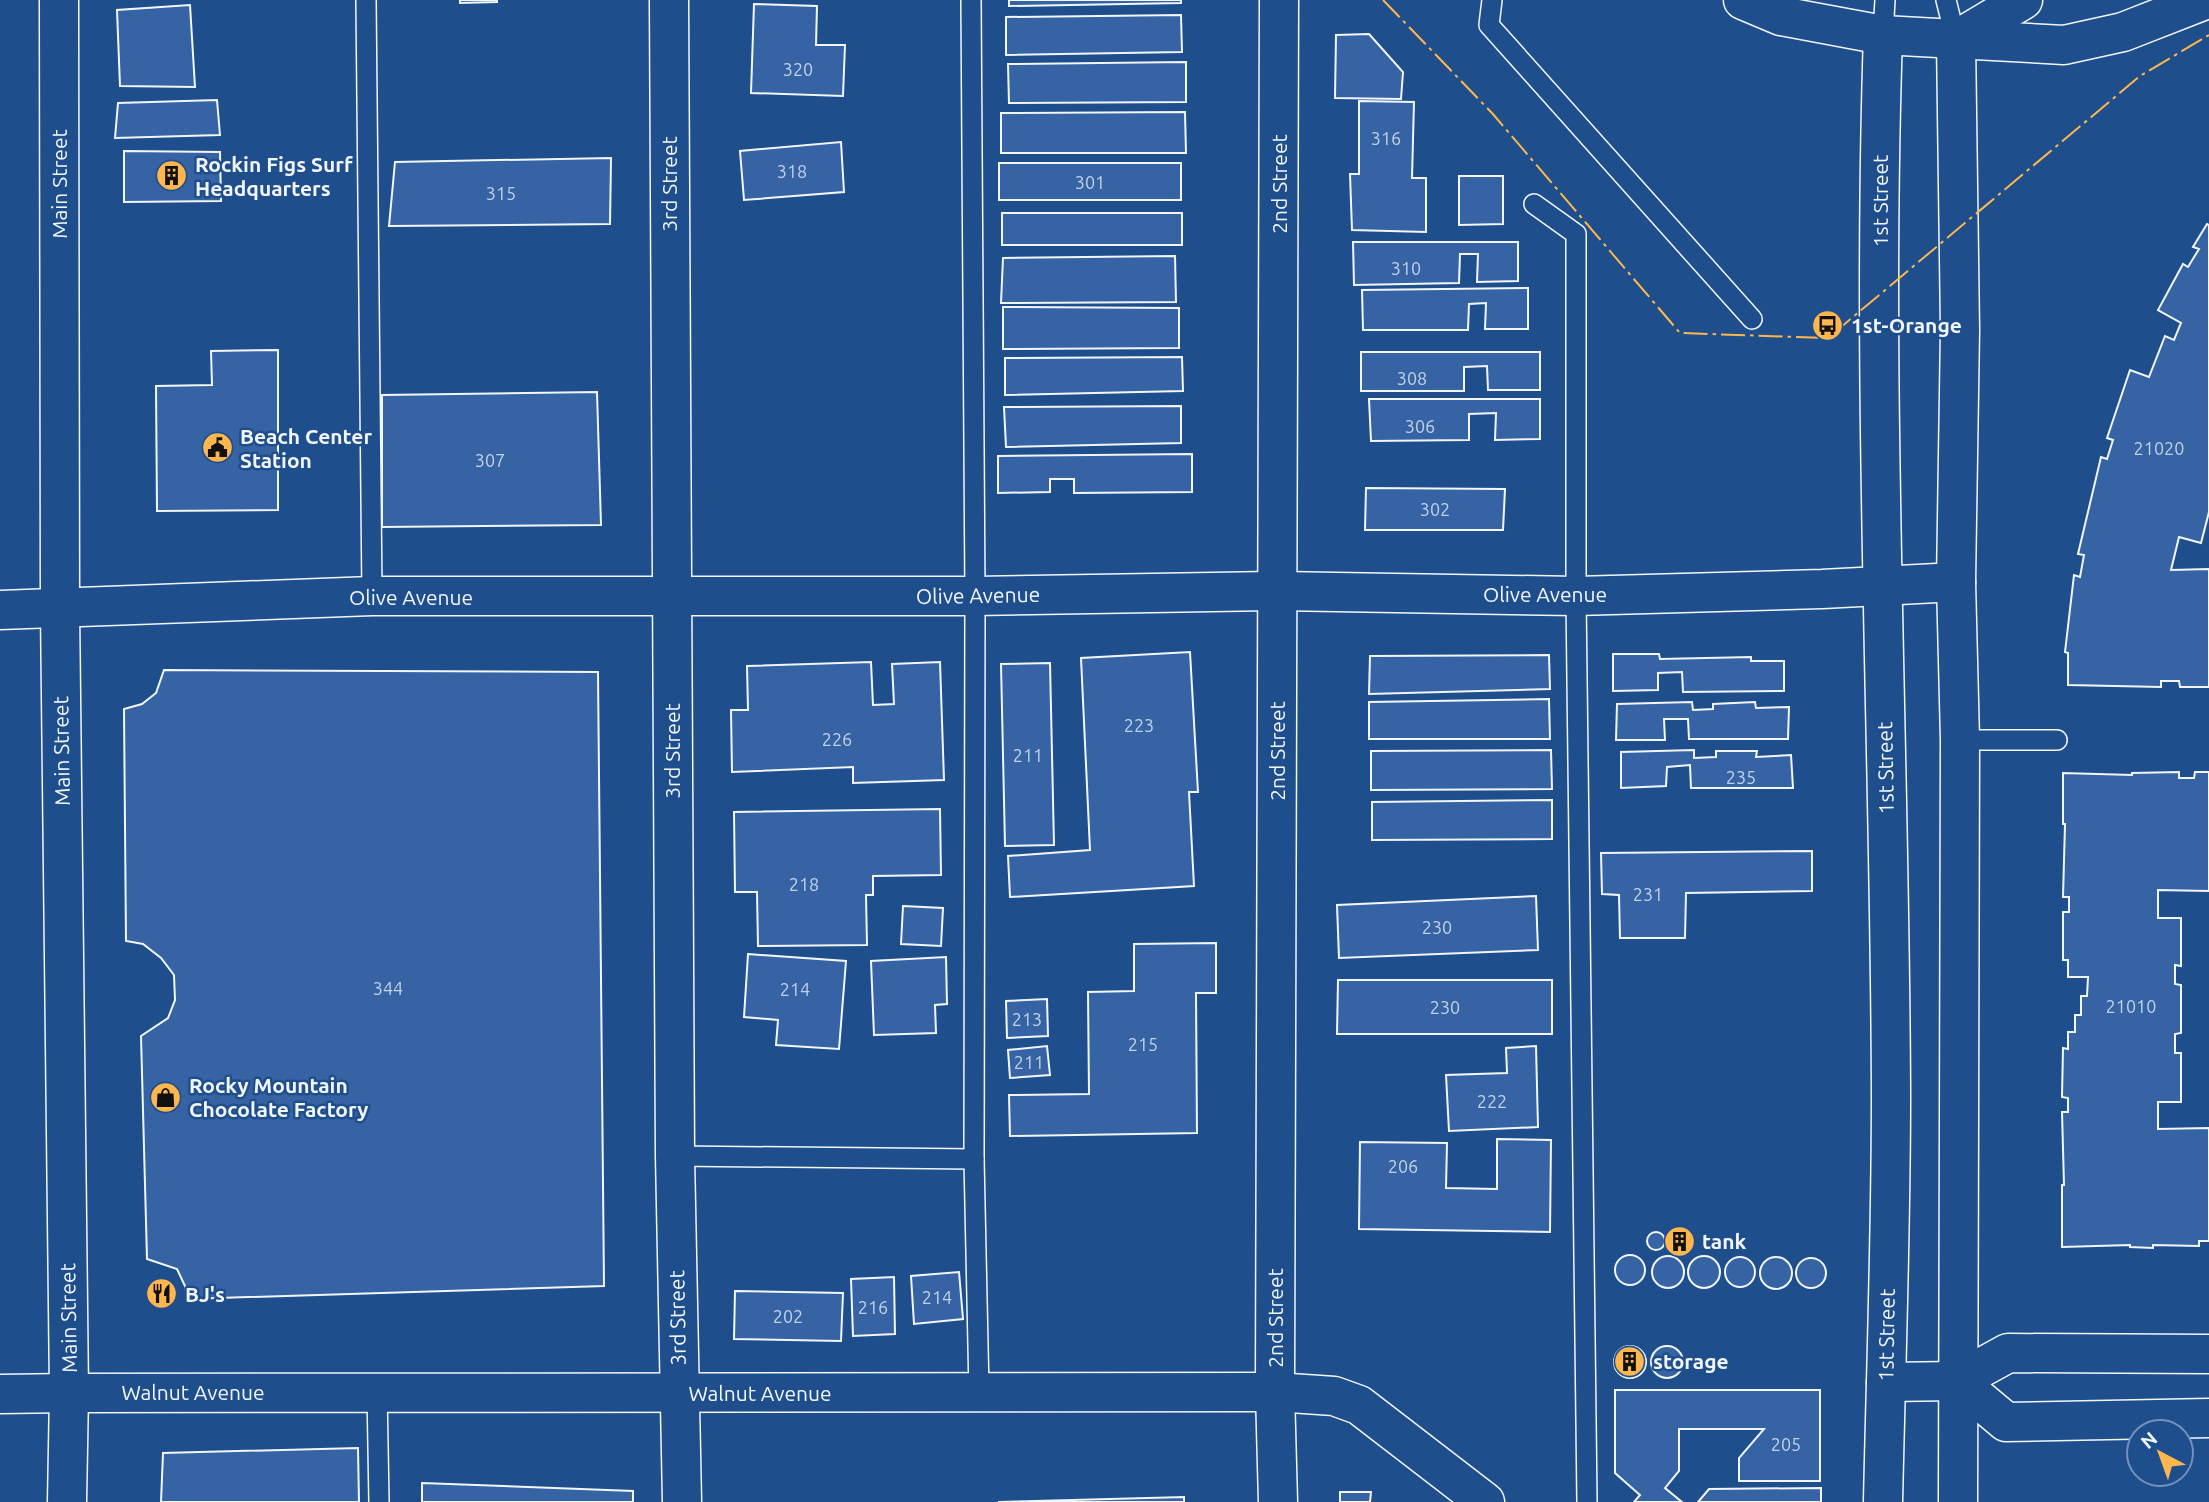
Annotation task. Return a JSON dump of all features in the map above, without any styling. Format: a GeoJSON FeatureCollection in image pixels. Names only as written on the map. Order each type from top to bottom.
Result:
{"type":"FeatureCollection","features":[{"type":"Feature","properties":{"kind":"street","name":"Main Street"},"geometry":{"type":"LineString","coordinates":[[59,0],[60,609],[69,1393],[67,1502]]}},
{"type":"Feature","properties":{"kind":"street","name":"3rd Street"},"geometry":{"type":"LineString","coordinates":[[669,0],[670,598],[678,1393],[682,1502]]}},
{"type":"Feature","properties":{"kind":"street","name":"2nd Street"},"geometry":{"type":"LineString","coordinates":[[1278,1502],[1275,1392],[1279,0]]}},
{"type":"Feature","properties":{"kind":"street"},"geometry":{"type":"LineString","coordinates":[[1743,0],[1791,18],[1884,17],[1956,40],[2064,45],[2123,32],[2205,0]]}},
{"type":"Feature","properties":{"kind":"street"},"geometry":{"type":"LineString","coordinates":[[1956,40],[2023,0]]}},
{"type":"Feature","properties":{"kind":"street","name":"1st Street"},"geometry":{"type":"LineString","coordinates":[[1883,1502],[1891,1098],[1879,153],[1884,17]]}},
{"type":"Feature","properties":{"kind":"street"},"geometry":{"type":"LineString","coordinates":[[1956,40],[1960,330],[1956,582],[1959,740],[1958,1502]]}},
{"type":"Feature","properties":{"kind":"street","name":"Olive Avenue"},"geometry":{"type":"LineString","coordinates":[[0,610],[372,596],[975,596],[1278,590],[1576,596],[1956,582]]}},
{"type":"Feature","properties":{"kind":"street"},"geometry":{"type":"LineString","coordinates":[[1886,1382],[1957,1381],[2008,1353],[2209,1354]]}},
{"type":"Feature","properties":{"kind":"street"},"geometry":{"type":"LineString","coordinates":[[1957,1381],[2006,1422],[2209,1418]]}},
{"type":"Feature","properties":{"kind":"street","name":"Walnut Avenue"},"geometry":{"type":"LineString","coordinates":[[0,1394],[377,1391],[1275,1392],[1334,1395],[1359,1405],[1485,1502]]}},
{"type":"Feature","properties":{"kind":"lane"},"geometry":{"type":"LineString","coordinates":[[366,0],[372,596]]}},
{"type":"Feature","properties":{"kind":"lane"},"geometry":{"type":"LineString","coordinates":[[971,0],[975,596],[974,1159],[979,1392]]}},
{"type":"Feature","properties":{"kind":"lane"},"geometry":{"type":"LineString","coordinates":[[1492,0],[1489,24],[1752,319]]}},
{"type":"Feature","properties":{"kind":"lane"},"geometry":{"type":"LineString","coordinates":[[1947,0],[1956,40]]}},
{"type":"Feature","properties":{"kind":"lane"},"geometry":{"type":"LineString","coordinates":[[1534,204],[1576,234],[1576,596],[1587,1502]]}},
{"type":"Feature","properties":{"kind":"lane"},"geometry":{"type":"LineString","coordinates":[[1959,740],[2057,740]]}},
{"type":"Feature","properties":{"kind":"lane"},"geometry":{"type":"LineString","coordinates":[[675,1156],[974,1159]]}},
{"type":"Feature","properties":{"kind":"lane"},"geometry":{"type":"LineString","coordinates":[[377,1391],[379,1502]]}},
{"type":"Feature","properties":{"kind":"building"},"geometry":{"type":"Polygon","coordinates":[[[460,0],[497,0],[497,2],[460,3],[460,0]]]}},
{"type":"Feature","properties":{"kind":"building"},"geometry":{"type":"Polygon","coordinates":[[[1009,0],[1181,0],[1181,3],[1009,6],[1009,0]]]}},
{"type":"Feature","properties":{"kind":"building"},"geometry":{"type":"Polygon","coordinates":[[[754,4],[817,6],[816,45],[845,45],[843,96],[751,93],[754,4]]]}},
{"type":"Feature","properties":{"kind":"building"},"geometry":{"type":"Polygon","coordinates":[[[190,5],[195,87],[120,86],[117,10],[190,5]]]}},
{"type":"Feature","properties":{"kind":"building"},"geometry":{"type":"Polygon","coordinates":[[[1181,15],[1182,52],[1006,55],[1006,17],[1181,15]]]}},
{"type":"Feature","properties":{"kind":"building"},"geometry":{"type":"Polygon","coordinates":[[[1369,34],[1403,72],[1401,99],[1335,98],[1336,35],[1369,34]]]}},
{"type":"Feature","properties":{"kind":"building"},"geometry":{"type":"Polygon","coordinates":[[[1186,62],[1186,102],[1009,103],[1008,64],[1186,62]]]}},
{"type":"Feature","properties":{"kind":"building"},"geometry":{"type":"Polygon","coordinates":[[[217,100],[220,135],[115,138],[118,103],[217,100]]]}},
{"type":"Feature","properties":{"kind":"building"},"geometry":{"type":"Polygon","coordinates":[[[1359,101],[1414,102],[1412,178],[1426,178],[1426,232],[1352,230],[1350,174],[1359,174],[1359,101]]]}},
{"type":"Feature","properties":{"kind":"building"},"geometry":{"type":"Polygon","coordinates":[[[1185,112],[1186,153],[1001,153],[1001,113],[1185,112]]]}},
{"type":"Feature","properties":{"kind":"building"},"geometry":{"type":"Polygon","coordinates":[[[841,142],[844,192],[744,200],[740,151],[841,142]]]}},
{"type":"Feature","properties":{"kind":"building","name":"Rockin Figs Surf Headquarters"},"geometry":{"type":"Polygon","coordinates":[[[124,151],[220,152],[221,201],[124,202],[124,151]]]}},
{"type":"Feature","properties":{"kind":"building"},"geometry":{"type":"Polygon","coordinates":[[[611,158],[610,224],[389,226],[395,162],[611,158]]]}},
{"type":"Feature","properties":{"kind":"building"},"geometry":{"type":"Polygon","coordinates":[[[999,163],[1181,163],[1181,200],[999,200],[999,163]]]}},
{"type":"Feature","properties":{"kind":"building"},"geometry":{"type":"Polygon","coordinates":[[[1459,176],[1503,176],[1503,224],[1459,225],[1459,176]]]}},
{"type":"Feature","properties":{"kind":"building"},"geometry":{"type":"Polygon","coordinates":[[[1002,213],[1182,213],[1182,245],[1002,245],[1002,213]]]}},
{"type":"Feature","properties":{"kind":"building"},"geometry":{"type":"Polygon","coordinates":[[[2207,224],[2209,512],[2201,543],[2179,537],[2171,570],[2209,569],[2209,687],[2180,687],[2179,681],[2161,681],[2161,687],[2068,685],[2068,653],[2065,652],[2074,575],[2080,577],[2084,555],[2078,554],[2101,457],[2107,459],[2113,440],[2107,438],[2130,370],[2149,377],[2165,336],[2174,340],[2181,323],[2158,310],[2183,264],[2188,267],[2199,249],[2193,247],[2207,224]]]}},
{"type":"Feature","properties":{"kind":"building"},"geometry":{"type":"Polygon","coordinates":[[[1353,242],[1518,242],[1518,281],[1477,282],[1478,254],[1460,254],[1459,283],[1354,285],[1353,242]]]}},
{"type":"Feature","properties":{"kind":"building"},"geometry":{"type":"Polygon","coordinates":[[[1175,256],[1176,302],[1001,303],[1003,258],[1175,256]]]}},
{"type":"Feature","properties":{"kind":"building"},"geometry":{"type":"Polygon","coordinates":[[[1528,288],[1528,329],[1485,329],[1486,303],[1469,304],[1468,330],[1363,330],[1362,290],[1528,288]]]}},
{"type":"Feature","properties":{"kind":"building"},"geometry":{"type":"Polygon","coordinates":[[[1003,307],[1179,308],[1179,348],[1003,349],[1003,307]]]}},
{"type":"Feature","properties":{"kind":"building","name":"Beach Center Station"},"geometry":{"type":"Polygon","coordinates":[[[278,350],[278,510],[157,511],[156,386],[212,385],[211,351],[278,350]]]}},
{"type":"Feature","properties":{"kind":"building"},"geometry":{"type":"Polygon","coordinates":[[[1361,352],[1540,352],[1540,390],[1488,390],[1487,366],[1464,367],[1464,391],[1361,391],[1361,352]]]}},
{"type":"Feature","properties":{"kind":"building"},"geometry":{"type":"Polygon","coordinates":[[[1182,357],[1183,391],[1005,395],[1005,358],[1182,357]]]}},
{"type":"Feature","properties":{"kind":"building"},"geometry":{"type":"Polygon","coordinates":[[[597,392],[601,525],[382,527],[382,395],[597,392]]]}},
{"type":"Feature","properties":{"kind":"building"},"geometry":{"type":"Polygon","coordinates":[[[1369,399],[1540,399],[1540,439],[1495,440],[1496,413],[1469,414],[1469,440],[1371,441],[1369,399]]]}},
{"type":"Feature","properties":{"kind":"building"},"geometry":{"type":"Polygon","coordinates":[[[1181,406],[1181,443],[1006,447],[1004,407],[1181,406]]]}},
{"type":"Feature","properties":{"kind":"building"},"geometry":{"type":"Polygon","coordinates":[[[1192,454],[1192,492],[1074,493],[1074,479],[1050,479],[1050,492],[998,493],[998,456],[1192,454]]]}},
{"type":"Feature","properties":{"kind":"building"},"geometry":{"type":"Polygon","coordinates":[[[1366,488],[1505,489],[1503,530],[1365,530],[1366,488]]]}},
{"type":"Feature","properties":{"kind":"building"},"geometry":{"type":"Polygon","coordinates":[[[1190,652],[1198,792],[1189,792],[1194,886],[1010,897],[1008,856],[1090,850],[1081,658],[1190,652]]]}},
{"type":"Feature","properties":{"kind":"building"},"geometry":{"type":"Polygon","coordinates":[[[1613,654],[1659,654],[1660,659],[1751,657],[1751,661],[1784,661],[1784,691],[1683,692],[1682,672],[1658,673],[1658,690],[1613,691],[1613,654]]]}},
{"type":"Feature","properties":{"kind":"building"},"geometry":{"type":"Polygon","coordinates":[[[1549,655],[1550,689],[1369,694],[1370,656],[1549,655]]]}},
{"type":"Feature","properties":{"kind":"building"},"geometry":{"type":"Polygon","coordinates":[[[871,662],[873,705],[894,704],[892,664],[940,662],[944,780],[853,783],[853,767],[732,772],[731,710],[748,710],[747,666],[871,662]]]}},
{"type":"Feature","properties":{"kind":"building"},"geometry":{"type":"Polygon","coordinates":[[[1050,663],[1054,845],[1005,846],[1001,664],[1050,663]]]}},
{"type":"Feature","properties":{"kind":"building"},"geometry":{"type":"Polygon","coordinates":[[[164,670],[598,672],[604,1286],[187,1299],[185,1286],[177,1269],[147,1259],[141,1036],[168,1018],[175,1000],[174,975],[161,958],[143,944],[126,941],[124,709],[142,704],[156,693],[164,670]]]}},
{"type":"Feature","properties":{"kind":"building"},"geometry":{"type":"Polygon","coordinates":[[[1549,699],[1550,739],[1369,739],[1369,702],[1549,699]]]}},
{"type":"Feature","properties":{"kind":"building"},"geometry":{"type":"Polygon","coordinates":[[[1692,702],[1693,710],[1713,709],[1713,704],[1755,702],[1756,708],[1789,707],[1788,739],[1689,739],[1688,719],[1664,719],[1665,740],[1616,740],[1617,704],[1692,702]]]}},
{"type":"Feature","properties":{"kind":"building"},"geometry":{"type":"Polygon","coordinates":[[[1551,750],[1552,789],[1371,790],[1371,751],[1551,750]]]}},
{"type":"Feature","properties":{"kind":"building"},"geometry":{"type":"Polygon","coordinates":[[[1694,750],[1694,758],[1716,757],[1716,751],[1757,751],[1756,757],[1791,755],[1793,788],[1691,788],[1690,765],[1667,767],[1666,786],[1621,788],[1621,752],[1694,750]]]}},
{"type":"Feature","properties":{"kind":"building"},"geometry":{"type":"Polygon","coordinates":[[[2179,772],[2179,778],[2194,778],[2195,772],[2209,772],[2209,891],[2158,890],[2158,918],[2181,918],[2181,966],[2175,965],[2175,984],[2181,985],[2181,1033],[2175,1034],[2175,1053],[2181,1053],[2181,1102],[2158,1102],[2158,1129],[2209,1128],[2209,1241],[2199,1241],[2199,1246],[2153,1245],[2153,1248],[2130,1245],[2062,1247],[2062,1112],[2068,1112],[2068,1098],[2062,1097],[2063,1048],[2068,1049],[2068,1032],[2075,1032],[2075,1015],[2081,1015],[2081,996],[2087,996],[2088,977],[2068,977],[2068,960],[2063,960],[2063,912],[2069,912],[2069,897],[2063,897],[2063,773],[2132,775],[2179,772]]]}},
{"type":"Feature","properties":{"kind":"building"},"geometry":{"type":"Polygon","coordinates":[[[1552,800],[1552,839],[1372,840],[1372,802],[1552,800]]]}},
{"type":"Feature","properties":{"kind":"building"},"geometry":{"type":"Polygon","coordinates":[[[940,809],[941,875],[873,876],[873,895],[866,895],[867,945],[758,946],[757,892],[735,892],[734,812],[940,809]]]}},
{"type":"Feature","properties":{"kind":"building"},"geometry":{"type":"Polygon","coordinates":[[[1812,851],[1812,891],[1686,893],[1685,938],[1620,938],[1619,895],[1602,894],[1601,853],[1812,851]]]}},
{"type":"Feature","properties":{"kind":"building"},"geometry":{"type":"Polygon","coordinates":[[[1536,896],[1538,950],[1339,958],[1337,905],[1536,896]]]}},
{"type":"Feature","properties":{"kind":"building"},"geometry":{"type":"Polygon","coordinates":[[[903,906],[943,908],[941,946],[901,944],[903,906]]]}},
{"type":"Feature","properties":{"kind":"building"},"geometry":{"type":"Polygon","coordinates":[[[1216,943],[1216,993],[1196,993],[1197,1133],[1010,1136],[1009,1095],[1089,1094],[1088,992],[1134,991],[1134,944],[1216,943]]]}},
{"type":"Feature","properties":{"kind":"building"},"geometry":{"type":"Polygon","coordinates":[[[748,954],[846,961],[839,1049],[776,1045],[778,1020],[744,1017],[748,954]]]}},
{"type":"Feature","properties":{"kind":"building"},"geometry":{"type":"Polygon","coordinates":[[[946,957],[947,1004],[935,1005],[936,1033],[874,1035],[871,961],[946,957]]]}},
{"type":"Feature","properties":{"kind":"building"},"geometry":{"type":"Polygon","coordinates":[[[1338,980],[1552,980],[1552,1034],[1337,1034],[1338,980]]]}},
{"type":"Feature","properties":{"kind":"building"},"geometry":{"type":"Polygon","coordinates":[[[1047,999],[1048,1036],[1007,1038],[1006,1001],[1047,999]]]}},
{"type":"Feature","properties":{"kind":"building"},"geometry":{"type":"Polygon","coordinates":[[[1047,1046],[1050,1075],[1010,1078],[1008,1050],[1047,1046]]]}},
{"type":"Feature","properties":{"kind":"building"},"geometry":{"type":"Polygon","coordinates":[[[1536,1046],[1538,1127],[1449,1131],[1446,1075],[1507,1073],[1506,1048],[1536,1046]]]}},
{"type":"Feature","properties":{"kind":"building"},"geometry":{"type":"Polygon","coordinates":[[[1497,1139],[1551,1140],[1550,1232],[1359,1229],[1360,1142],[1447,1143],[1446,1188],[1497,1189],[1497,1139]]]}},
{"type":"Feature","properties":{"kind":"building"},"geometry":{"type":"Polygon","coordinates":[[[1656,1232],[1662,1235],[1665,1241],[1662,1247],[1656,1250],[1650,1247],[1647,1241],[1650,1235],[1656,1232]]]}},
{"type":"Feature","properties":{"kind":"building","name":"tank"},"geometry":{"type":"Polygon","coordinates":[[[1676,1232],[1684,1232],[1689,1241],[1687,1248],[1676,1250],[1671,1245],[1671,1237],[1676,1232]]]}},
{"type":"Feature","properties":{"kind":"building"},"geometry":{"type":"Polygon","coordinates":[[[1630,1255],[1641,1259],[1645,1270],[1641,1281],[1630,1285],[1619,1281],[1615,1270],[1619,1259],[1630,1255]]]}},
{"type":"Feature","properties":{"kind":"building","name":"storage"},"geometry":{"type":"Polygon","coordinates":[[[1668,1256],[1679,1261],[1684,1272],[1679,1283],[1668,1288],[1657,1283],[1652,1272],[1657,1261],[1668,1256]]]}},
{"type":"Feature","properties":{"kind":"building","name":"storage"},"geometry":{"type":"Polygon","coordinates":[[[1704,1256],[1715,1261],[1720,1272],[1715,1283],[1704,1288],[1693,1283],[1688,1272],[1693,1261],[1704,1256]]]}},
{"type":"Feature","properties":{"kind":"building","name":"storage"},"geometry":{"type":"Polygon","coordinates":[[[1740,1257],[1750,1262],[1755,1272],[1750,1282],[1740,1287],[1730,1282],[1725,1272],[1730,1262],[1740,1257]]]}},
{"type":"Feature","properties":{"kind":"building"},"geometry":{"type":"Polygon","coordinates":[[[1776,1257],[1787,1262],[1792,1273],[1787,1284],[1776,1289],[1765,1284],[1760,1273],[1765,1262],[1776,1257]]]}},
{"type":"Feature","properties":{"kind":"building"},"geometry":{"type":"Polygon","coordinates":[[[1811,1258],[1822,1262],[1826,1273],[1822,1284],[1811,1288],[1800,1284],[1796,1273],[1800,1262],[1811,1258]]]}},
{"type":"Feature","properties":{"kind":"building"},"geometry":{"type":"Polygon","coordinates":[[[959,1272],[963,1319],[914,1324],[911,1276],[959,1272]]]}},
{"type":"Feature","properties":{"kind":"building"},"geometry":{"type":"Polygon","coordinates":[[[894,1277],[895,1334],[853,1336],[851,1279],[894,1277]]]}},
{"type":"Feature","properties":{"kind":"building"},"geometry":{"type":"Polygon","coordinates":[[[735,1291],[843,1293],[841,1341],[734,1339],[735,1291]]]}},
{"type":"Feature","properties":{"kind":"building","name":"storage"},"geometry":{"type":"Polygon","coordinates":[[[1630,1346],[1641,1351],[1646,1362],[1641,1373],[1630,1378],[1619,1373],[1614,1362],[1619,1351],[1630,1346]]]}},
{"type":"Feature","properties":{"kind":"building","name":"storage"},"geometry":{"type":"Polygon","coordinates":[[[1667,1346],[1678,1351],[1683,1362],[1678,1373],[1667,1378],[1656,1373],[1651,1362],[1656,1351],[1667,1346]]]}},
{"type":"Feature","properties":{"kind":"building"},"geometry":{"type":"Polygon","coordinates":[[[1615,1390],[1820,1390],[1820,1481],[1739,1481],[1739,1458],[1764,1429],[1679,1429],[1679,1471],[1665,1488],[1682,1502],[1634,1502],[1640,1495],[1615,1473],[1615,1390]]]}},
{"type":"Feature","properties":{"kind":"building"},"geometry":{"type":"Polygon","coordinates":[[[358,1448],[359,1502],[161,1502],[163,1453],[358,1448]]]}},
{"type":"Feature","properties":{"kind":"building"},"geometry":{"type":"Polygon","coordinates":[[[422,1483],[633,1491],[633,1502],[422,1502],[422,1483]]]}},
{"type":"Feature","properties":{"kind":"building"},"geometry":{"type":"Polygon","coordinates":[[[1821,1488],[1821,1502],[1698,1502],[1709,1489],[1821,1488]]]}},
{"type":"Feature","properties":{"kind":"building"},"geometry":{"type":"Polygon","coordinates":[[[1340,1492],[1371,1492],[1370,1502],[1340,1502],[1340,1492]]]}},
{"type":"Feature","properties":{"kind":"building"},"geometry":{"type":"Polygon","coordinates":[[[1184,1497],[1184,1502],[998,1502],[1184,1497]]]}},
{"type":"Feature","properties":{"kind":"power"},"geometry":{"type":"LineString","coordinates":[[1383,0],[1492,113],[1680,333],[1828,338],[2140,76],[2209,35]]}},
{"type":"Feature","properties":{"kind":"place","name":"Rockin Figs Surf Headquarters"},"geometry":{"type":"Point","coordinates":[172,176]}},
{"type":"Feature","properties":{"kind":"place","name":"1st-Orange"},"geometry":{"type":"Point","coordinates":[1828,325]}},
{"type":"Feature","properties":{"kind":"place","name":"Beach Center Station"},"geometry":{"type":"Point","coordinates":[217,448]}},
{"type":"Feature","properties":{"kind":"place","name":"Rocky Mountain Chocolate Factory"},"geometry":{"type":"Point","coordinates":[166,1097]}},
{"type":"Feature","properties":{"kind":"place","name":"tank"},"geometry":{"type":"Point","coordinates":[1679,1241]}},
{"type":"Feature","properties":{"kind":"place","name":"BJ's"},"geometry":{"type":"Point","coordinates":[162,1294]}},
{"type":"Feature","properties":{"kind":"place","name":"storage"},"geometry":{"type":"Point","coordinates":[1630,1361]}}]}
